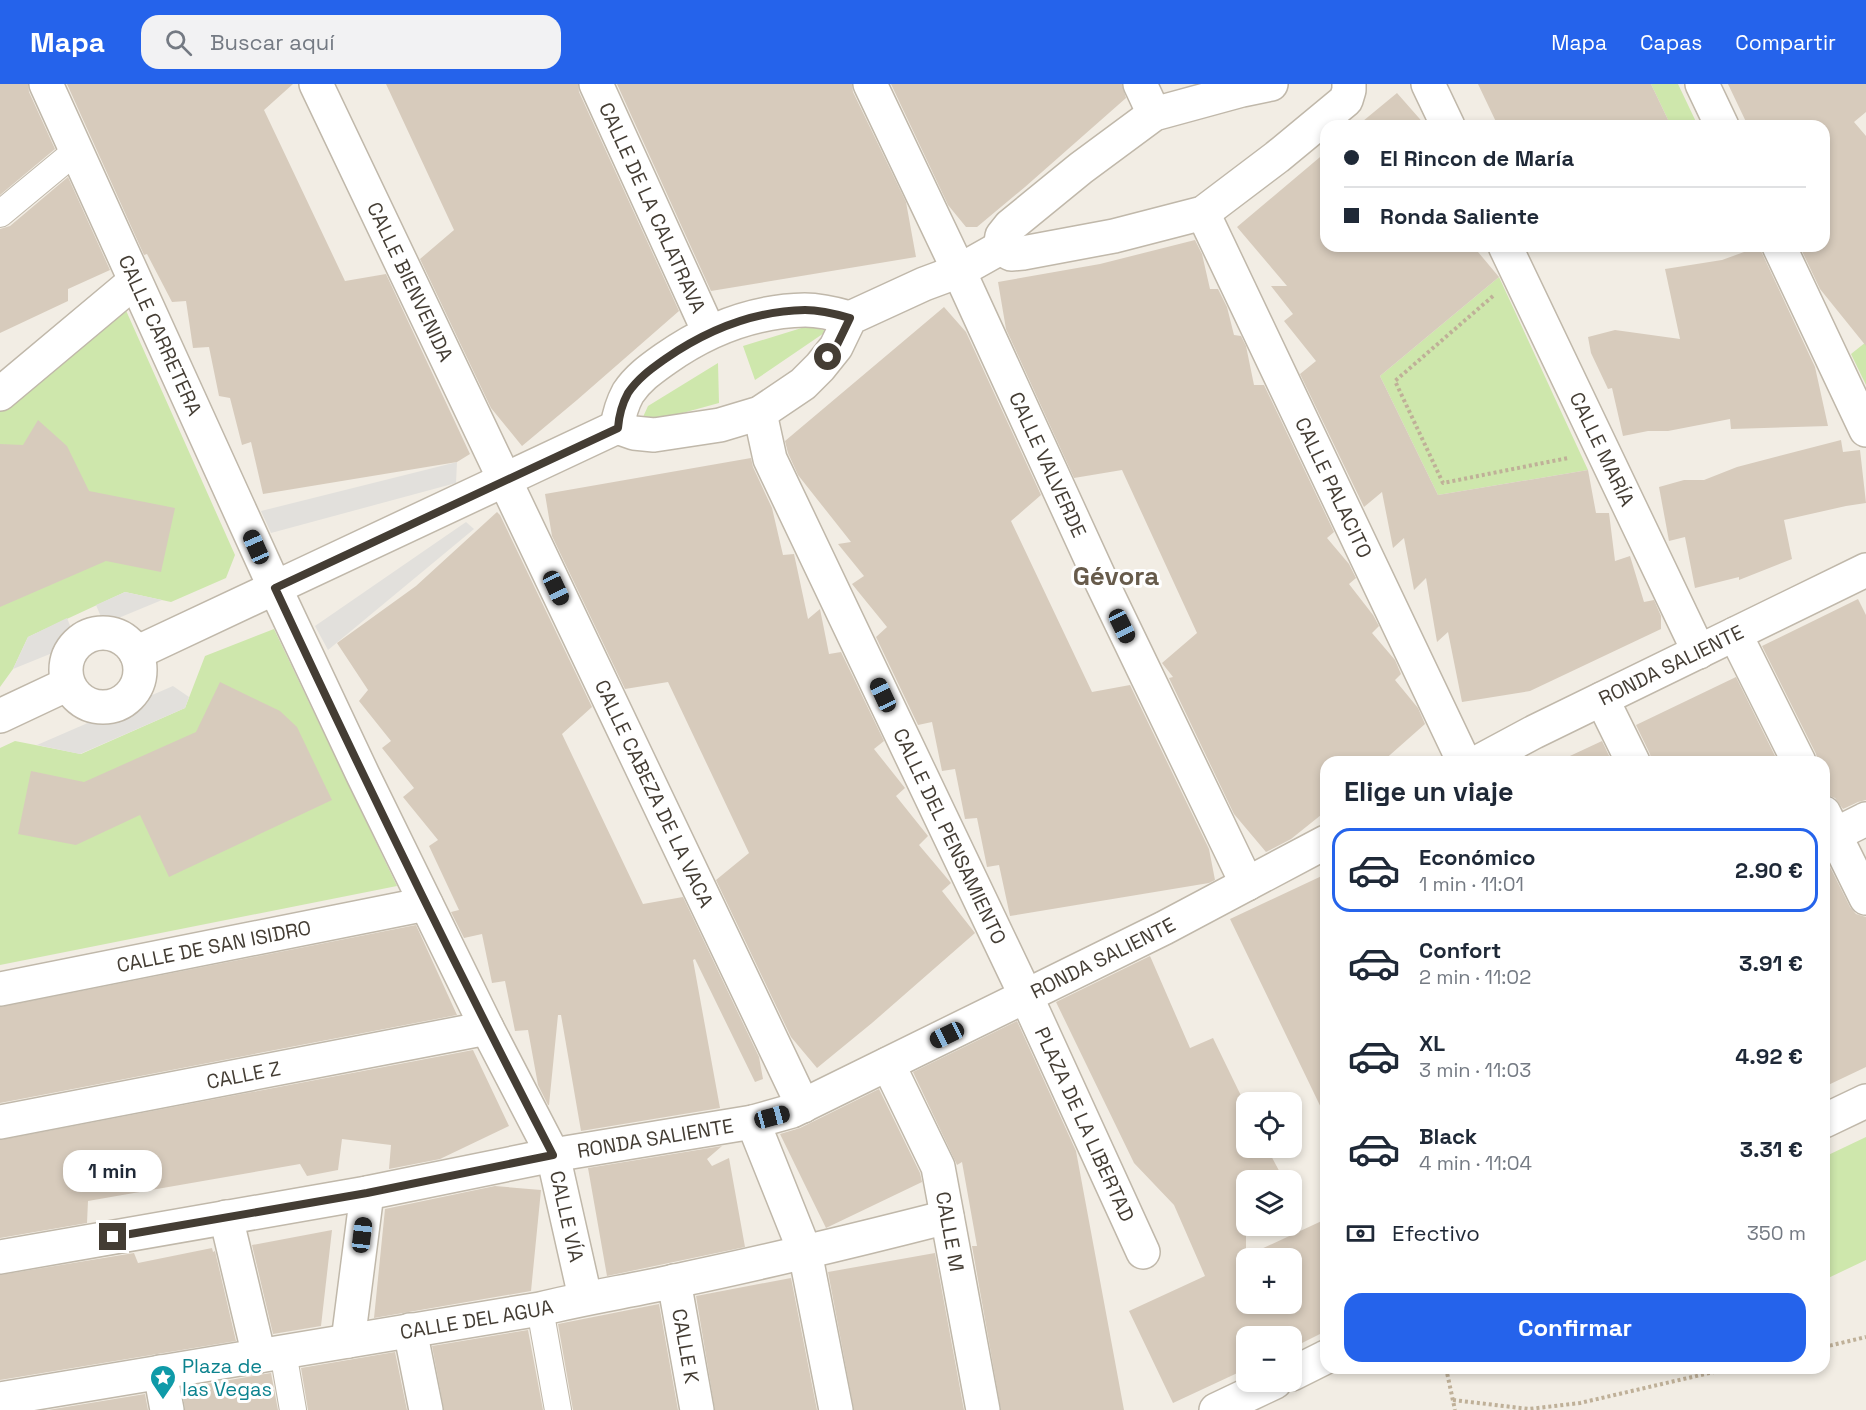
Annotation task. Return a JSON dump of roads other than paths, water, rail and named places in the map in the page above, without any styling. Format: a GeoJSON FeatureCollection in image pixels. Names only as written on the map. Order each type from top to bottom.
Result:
{"type":"FeatureCollection","features":[{"type":"Feature","properties":{"kind":"street","name":"CALLE CARRETERA"},"geometry":{"type":"LineString","coordinates":[[45,84],[275,588]]}},
{"type":"Feature","properties":{"kind":"street","name":"CALLE BIENVENIDA"},"geometry":{"type":"LineString","coordinates":[[316,84],[505,480]]}},
{"type":"Feature","properties":{"kind":"street","name":"CALLE DE LA CALATRAVA"},"geometry":{"type":"LineString","coordinates":[[596,84],[709,332]]}},
{"type":"Feature","properties":{"kind":"street","name":"CALLE VALVERDE"},"geometry":{"type":"LineString","coordinates":[[870,84],[959,271],[1102,583],[1247,884]]}},
{"type":"Feature","properties":{"kind":"street"},"geometry":{"type":"LineString","coordinates":[[1140,84],[1155,114]]}},
{"type":"Feature","properties":{"kind":"street"},"geometry":{"type":"LineString","coordinates":[[1000,248],[1002,236],[1010,226],[1081,168],[1155,114],[1271,84]]}},
{"type":"Feature","properties":{"kind":"street"},"geometry":{"type":"LineString","coordinates":[[1322,120],[1346,100],[1349,84]]}},
{"type":"Feature","properties":{"kind":"street"},"geometry":{"type":"LineString","coordinates":[[1428,84],[1445,120]]}},
{"type":"Feature","properties":{"kind":"street"},"geometry":{"type":"LineString","coordinates":[[1702,84],[1719,120]]}},
{"type":"Feature","properties":{"kind":"street"},"geometry":{"type":"LineString","coordinates":[[1000,248],[1011,254],[1023,253],[1114,236],[1203,213],[1320,121]]}},
{"type":"Feature","properties":{"kind":"street"},"geometry":{"type":"LineString","coordinates":[[0,214],[76,151]]}},
{"type":"Feature","properties":{"kind":"street","name":"CALLE PALACITO"},"geometry":{"type":"LineString","coordinates":[[1203,213],[1461,756]]}},
{"type":"Feature","properties":{"kind":"street"},"geometry":{"type":"LineString","coordinates":[[136,653],[618,428],[634,433],[654,435],[720,425],[760,413],[803,384],[820,367],[836,347],[850,318],[924,284],[959,271],[1000,248]]}},
{"type":"Feature","properties":{"kind":"street"},"geometry":{"type":"LineString","coordinates":[[1782,252],[1866,430]]}},
{"type":"Feature","properties":{"kind":"street","name":"CALLE MARÍA"},"geometry":{"type":"LineString","coordinates":[[1512,260],[1699,652]]}},
{"type":"Feature","properties":{"kind":"street"},"geometry":{"type":"LineString","coordinates":[[0,394],[135,281]]}},
{"type":"Feature","properties":{"kind":"street"},"geometry":{"type":"LineString","coordinates":[[618,428],[620,412],[628,393],[645,374],[683,346],[709,332],[744,319],[780,312],[807,310],[829,312],[850,318]]}},
{"type":"Feature","properties":{"kind":"street","name":"CALLE DEL PENSAMIENTO"},"geometry":{"type":"LineString","coordinates":[[760,413],[770,459],[1026,996]]}},
{"type":"Feature","properties":{"kind":"street","name":"CALLE CABEZA DE LA VACA"},"geometry":{"type":"LineString","coordinates":[[505,480],[803,1106]]}},
{"type":"Feature","properties":{"kind":"street","name":"RONDA SALIENTE"},"geometry":{"type":"LineString","coordinates":[[1490,756],[1866,570]]}},
{"type":"Feature","properties":{"kind":"street","name":"CALLE VÍA"},"geometry":{"type":"LineString","coordinates":[[275,588],[363,776],[487,1028],[553,1155],[585,1297]]}},
{"type":"Feature","properties":{"kind":"street"},"geometry":{"type":"LineString","coordinates":[[98,633],[120,637],[136,653],[140,674],[131,694],[123,701],[113,705],[92,705],[82,701],[74,694],[69,684],[66,662],[70,651],[87,637],[98,633]]}},
{"type":"Feature","properties":{"kind":"street"},"geometry":{"type":"LineString","coordinates":[[1736,634],[1796,756]]}},
{"type":"Feature","properties":{"kind":"street"},"geometry":{"type":"LineString","coordinates":[[0,717],[69,684]]}},
{"type":"Feature","properties":{"kind":"street"},"geometry":{"type":"LineString","coordinates":[[1602,699],[1630,756]]}},
{"type":"Feature","properties":{"kind":"street"},"geometry":{"type":"LineString","coordinates":[[1830,824],[1866,819]]}},
{"type":"Feature","properties":{"kind":"street"},"geometry":{"type":"LineString","coordinates":[[1830,826],[1866,898]]}},
{"type":"Feature","properties":{"kind":"street","name":"RONDA SALIENTE"},"geometry":{"type":"LineString","coordinates":[[0,1257],[367,1193],[553,1155],[753,1122],[792,1112],[1164,928],[1320,845]]}},
{"type":"Feature","properties":{"kind":"street","name":"CALLE DE SAN ISIDRO"},"geometry":{"type":"LineString","coordinates":[[0,989],[426,904]]}},
{"type":"Feature","properties":{"kind":"street","name":"PLAZA DE LA LIBERTAD"},"geometry":{"type":"LineString","coordinates":[[1026,996],[1143,1252]]}},
{"type":"Feature","properties":{"kind":"street","name":"CALLE Z"},"geometry":{"type":"LineString","coordinates":[[0,1122],[487,1028]]}},
{"type":"Feature","properties":{"kind":"street","name":"CALLE M"},"geometry":{"type":"LineString","coordinates":[[888,1064],[938,1167],[983,1410]]}},
{"type":"Feature","properties":{"kind":"street"},"geometry":{"type":"LineString","coordinates":[[1830,1118],[1866,1101]]}},
{"type":"Feature","properties":{"kind":"street"},"geometry":{"type":"LineString","coordinates":[[753,1122],[805,1252],[836,1410]]}},
{"type":"Feature","properties":{"kind":"street"},"geometry":{"type":"LineString","coordinates":[[348,1341],[367,1193]]}},
{"type":"Feature","properties":{"kind":"street"},"geometry":{"type":"LineString","coordinates":[[226,1217],[271,1354],[293,1410]]}},
{"type":"Feature","properties":{"kind":"street","name":"CALLE DEL AGUA"},"geometry":{"type":"LineString","coordinates":[[20,1401],[160,1372],[540,1309],[585,1297],[674,1281],[805,1252],[948,1217]]}},
{"type":"Feature","properties":{"kind":"street","name":"CALLE K"},"geometry":{"type":"LineString","coordinates":[[674,1281],[697,1410]]}},
{"type":"Feature","properties":{"kind":"street"},"geometry":{"type":"LineString","coordinates":[[540,1309],[558,1410]]}},
{"type":"Feature","properties":{"kind":"street"},"geometry":{"type":"LineString","coordinates":[[411,1330],[426,1410]]}},
{"type":"Feature","properties":{"kind":"street"},"geometry":{"type":"LineString","coordinates":[[1302,1369],[1320,1360]]}},
{"type":"Feature","properties":{"kind":"street"},"geometry":{"type":"LineString","coordinates":[[160,1372],[167,1410]]}},
{"type":"Feature","properties":{"kind":"street"},"geometry":{"type":"LineString","coordinates":[[1216,1410],[1254,1392]]}},
{"type":"Feature","properties":{"kind":"place","name":"Plaza de las Vegas"},"geometry":{"type":"Point","coordinates":[163,1401]}},
{"type":"Feature","properties":{"kind":"district","name":"Gévora"},"geometry":{"type":"Point","coordinates":[1116,576]}}]}
